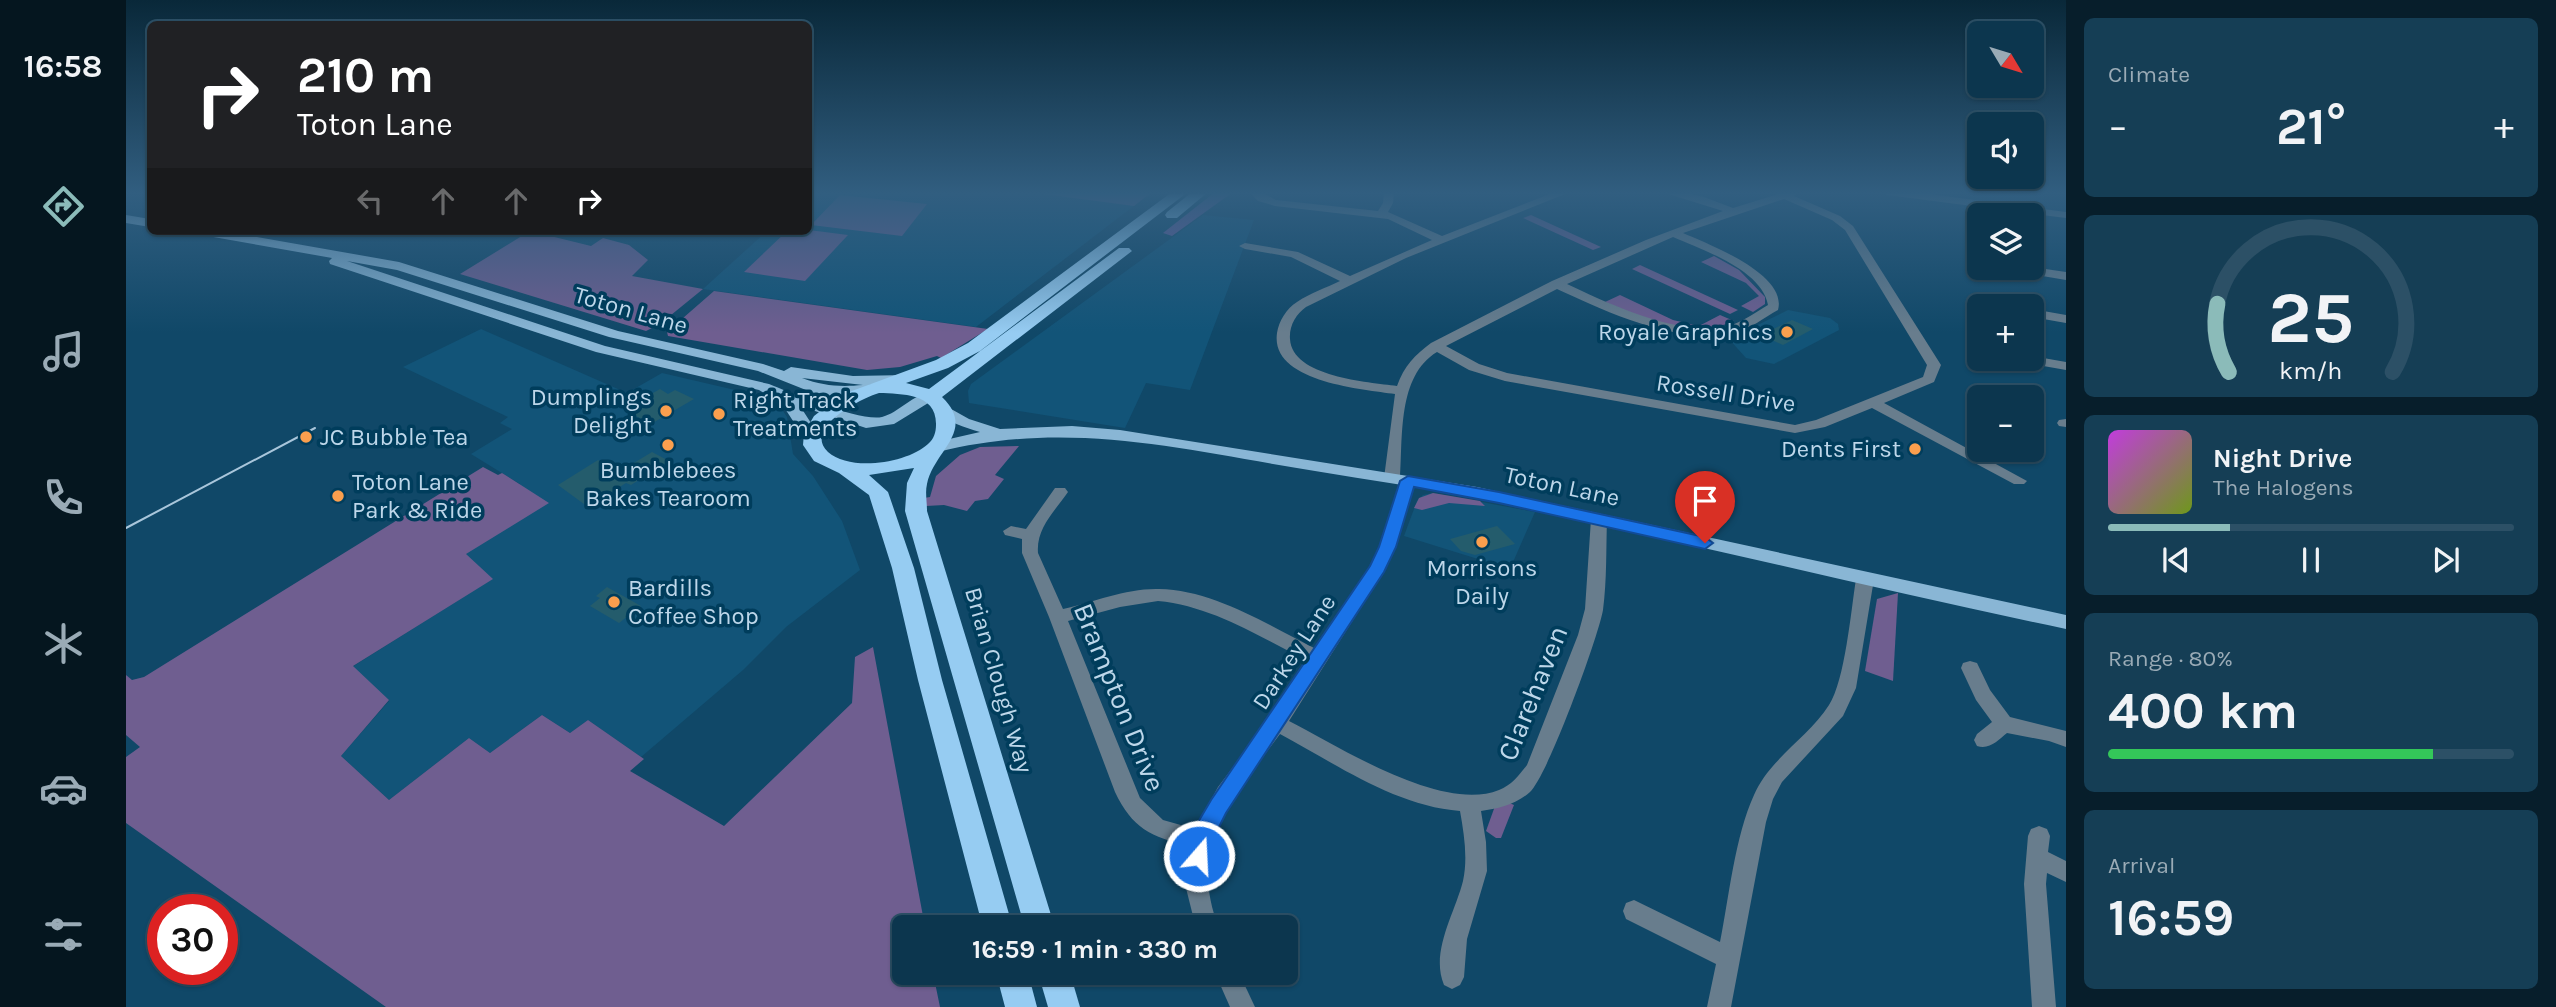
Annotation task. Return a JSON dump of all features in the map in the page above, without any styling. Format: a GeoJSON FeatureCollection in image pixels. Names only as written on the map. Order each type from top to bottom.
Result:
{"type":"FeatureCollection","features":[{"type":"Feature","properties":{"kind":"highway"},"geometry":{"type":"LineString","coordinates":[[995,915],[933,692],[903,569],[878,492],[846,468],[826,459],[816,449],[812,437],[826,411],[873,388],[958,357],[1118,239]]}},
{"type":"Feature","properties":{"kind":"highway"},"geometry":{"type":"LineString","coordinates":[[873,388],[906,389],[937,403],[1142,239]]}},
{"type":"Feature","properties":{"kind":"highway","name":"Brian Clough Way"},"geometry":{"type":"LineString","coordinates":[[937,403],[945,431],[917,483],[916,511],[1036,915]]}},
{"type":"Feature","properties":{"kind":"highway"},"geometry":{"type":"LineString","coordinates":[[846,468],[899,466],[935,449]]}},
{"type":"Feature","properties":{"kind":"highway"},"geometry":{"type":"LineString","coordinates":[[1015,985],[1021,1007]]}},
{"type":"Feature","properties":{"kind":"highway"},"geometry":{"type":"LineString","coordinates":[[1058,985],[1064,1007]]}},
{"type":"Feature","properties":{"kind":"main road"},"geometry":{"type":"LineString","coordinates":[[245,239],[288,247]]}},
{"type":"Feature","properties":{"kind":"main road","name":"Toton Lane"},"geometry":{"type":"LineString","coordinates":[[288,247],[382,263],[445,279],[614,334],[763,368],[816,389],[840,392],[873,388]]}},
{"type":"Feature","properties":{"kind":"main road","name":"Toton Lane"},"geometry":{"type":"LineString","coordinates":[[288,247],[601,349],[756,384],[779,393],[795,406],[812,437]]}},
{"type":"Feature","properties":{"kind":"main road"},"geometry":{"type":"LineString","coordinates":[[763,368],[853,381],[907,377]]}},
{"type":"Feature","properties":{"kind":"main road"},"geometry":{"type":"LineString","coordinates":[[779,393],[855,421],[877,423],[937,403]]}},
{"type":"Feature","properties":{"kind":"main road","name":"Toton Lane"},"geometry":{"type":"LineString","coordinates":[[937,403],[963,422],[1000,432]]}},
{"type":"Feature","properties":{"kind":"main road","name":"Toton Lane"},"geometry":{"type":"LineString","coordinates":[[935,449],[961,439],[1000,432],[1063,432],[1149,439],[1400,479],[1598,519],[2066,622]]}},
{"type":"Feature","properties":{"kind":"street","name":"Darkey Lane"},"geometry":{"type":"LineString","coordinates":[[1201,840],[1218,807],[1378,568],[1388,547],[1400,479],[1402,391],[1412,364],[1436,346],[1556,284],[1663,239]]}},
{"type":"Feature","properties":{"kind":"street"},"geometry":{"type":"LineString","coordinates":[[1556,284],[1628,317],[1705,333],[1734,329],[1774,307],[1773,297],[1768,290],[1746,268],[1685,239]]}},
{"type":"Feature","properties":{"kind":"street","name":"Rossell Drive"},"geometry":{"type":"LineString","coordinates":[[1436,346],[1474,367],[1504,377],[1778,427],[1795,429],[1820,424],[1921,384],[1929,379],[1934,365],[1854,239]]}},
{"type":"Feature","properties":{"kind":"street"},"geometry":{"type":"LineString","coordinates":[[1402,391],[1322,377],[1300,366],[1285,352],[1282,339],[1290,314],[1303,304],[1440,240]]}},
{"type":"Feature","properties":{"kind":"street"},"geometry":{"type":"LineString","coordinates":[[1245,246],[1294,254],[1349,281]]}},
{"type":"Feature","properties":{"kind":"street"},"geometry":{"type":"LineString","coordinates":[[2044,272],[2066,276]]}},
{"type":"Feature","properties":{"kind":"street"},"geometry":{"type":"LineString","coordinates":[[2044,315],[2066,319]]}},
{"type":"Feature","properties":{"kind":"street"},"geometry":{"type":"LineString","coordinates":[[2044,362],[2066,366]]}},
{"type":"Feature","properties":{"kind":"street"},"geometry":{"type":"LineString","coordinates":[[1874,403],[2019,481]]}},
{"type":"Feature","properties":{"kind":"street"},"geometry":{"type":"LineString","coordinates":[[1011,531],[1031,536],[1060,492]]}},
{"type":"Feature","properties":{"kind":"street","name":"Clarehaven"},"geometry":{"type":"LineString","coordinates":[[1276,723],[1401,788],[1438,799],[1469,804],[1505,797],[1522,787],[1535,769],[1587,635],[1594,609],[1598,519]]}},
{"type":"Feature","properties":{"kind":"street","name":"Brampton Drive"},"geometry":{"type":"LineString","coordinates":[[1031,536],[1028,544],[1030,553],[1134,809],[1152,825],[1201,840]]}},
{"type":"Feature","properties":{"kind":"street"},"geometry":{"type":"LineString","coordinates":[[1719,1007],[1755,822],[1763,797],[1775,776],[1836,711],[1847,688],[1865,579]]}},
{"type":"Feature","properties":{"kind":"street"},"geometry":{"type":"LineString","coordinates":[[1058,617],[1147,597],[1171,596],[1203,604],[1318,658]]}},
{"type":"Feature","properties":{"kind":"street"},"geometry":{"type":"LineString","coordinates":[[1970,668],[1983,695],[2004,724],[2051,733],[2066,739]]}},
{"type":"Feature","properties":{"kind":"street"},"geometry":{"type":"LineString","coordinates":[[1984,740],[2004,724]]}},
{"type":"Feature","properties":{"kind":"street"},"geometry":{"type":"LineString","coordinates":[[1452,976],[1450,956],[1474,880],[1476,859],[1469,804]]}},
{"type":"Feature","properties":{"kind":"street"},"geometry":{"type":"LineString","coordinates":[[1201,840],[1197,888],[1202,915]]}},
{"type":"Feature","properties":{"kind":"street"},"geometry":{"type":"LineString","coordinates":[[2044,1007],[2035,884],[2038,847],[2066,872]]}},
{"type":"Feature","properties":{"kind":"street"},"geometry":{"type":"LineString","coordinates":[[1634,911],[1729,958]]}},
{"type":"Feature","properties":{"kind":"street"},"geometry":{"type":"LineString","coordinates":[[1233,985],[1243,1007]]}},
{"type":"Feature","properties":{"kind":"shaded area"},"geometry":{"type":"Polygon","coordinates":[[[517,239],[563,239],[591,246],[602,239],[607,239],[629,245],[648,260],[632,276],[703,289],[660,324],[646,331],[460,274],[517,239]]]}},
{"type":"Feature","properties":{"kind":"shaded area"},"geometry":{"type":"Polygon","coordinates":[[[758,239],[1091,239],[976,327],[703,289],[758,239]]]}},
{"type":"Feature","properties":{"kind":"shaded area"},"geometry":{"type":"Polygon","coordinates":[[[779,239],[844,239],[805,281],[744,272],[779,239]]]}},
{"type":"Feature","properties":{"kind":"shaded area"},"geometry":{"type":"Polygon","coordinates":[[[1170,239],[1247,239],[1190,390],[1146,383],[1125,428],[969,403],[968,391],[971,384],[1170,239]]]}},
{"type":"Feature","properties":{"kind":"shaded area"},"geometry":{"type":"Polygon","coordinates":[[[1569,239],[1583,239],[1601,247],[1593,250],[1569,239]]]}},
{"type":"Feature","properties":{"kind":"shaded area"},"geometry":{"type":"Polygon","coordinates":[[[1714,256],[1739,270],[1765,297],[1765,304],[1753,312],[1741,306],[1759,296],[1746,283],[1701,262],[1714,256]]]}},
{"type":"Feature","properties":{"kind":"shaded area"},"geometry":{"type":"Polygon","coordinates":[[[1640,265],[1738,310],[1730,314],[1632,269],[1640,265]]]}},
{"type":"Feature","properties":{"kind":"shaded area"},"geometry":{"type":"Polygon","coordinates":[[[714,291],[988,329],[941,358],[937,356],[900,367],[867,370],[668,336],[667,332],[714,291]]]}},
{"type":"Feature","properties":{"kind":"shaded area"},"geometry":{"type":"Polygon","coordinates":[[[1620,295],[1673,320],[1699,326],[1720,315],[1734,321],[1703,328],[1669,324],[1605,302],[1620,295]]]}},
{"type":"Feature","properties":{"kind":"shaded area"},"geometry":{"type":"Polygon","coordinates":[[[1788,310],[1830,318],[1838,324],[1839,330],[1774,364],[1746,358],[1729,339],[1788,310]]]}},
{"type":"Feature","properties":{"kind":"shaded area"},"geometry":{"type":"Polygon","coordinates":[[[481,329],[627,393],[662,373],[765,397],[781,408],[787,417],[793,454],[813,476],[842,521],[860,570],[786,627],[743,670],[641,757],[588,720],[570,733],[542,715],[490,753],[469,738],[389,800],[341,756],[389,701],[352,667],[492,579],[465,555],[520,484],[471,454],[512,429],[500,423],[508,417],[403,367],[481,329]]]}},
{"type":"Feature","properties":{"kind":"shaded area"},"geometry":{"type":"Polygon","coordinates":[[[1019,446],[995,475],[1004,479],[988,499],[975,501],[967,511],[944,505],[926,506],[924,498],[930,497],[936,476],[960,455],[980,447],[1019,446]]]}},
{"type":"Feature","properties":{"kind":"shaded area"},"geometry":{"type":"Polygon","coordinates":[[[483,467],[498,475],[502,473],[549,503],[466,554],[493,579],[353,666],[389,700],[341,756],[389,800],[469,738],[490,753],[542,715],[570,733],[588,720],[644,759],[630,771],[724,826],[852,703],[855,657],[873,647],[923,915],[892,915],[892,985],[935,985],[940,1007],[386,1007],[238,902],[238,894],[226,894],[126,823],[126,757],[140,747],[126,735],[126,675],[132,680],[144,677],[483,467]]]}},
{"type":"Feature","properties":{"kind":"shaded area"},"geometry":{"type":"Polygon","coordinates":[[[1433,493],[1535,512],[1510,569],[1404,536],[1417,501],[1423,495],[1433,493]]]}},
{"type":"Feature","properties":{"kind":"shaded area"},"geometry":{"type":"Polygon","coordinates":[[[1433,493],[1480,501],[1485,506],[1449,503],[1422,510],[1414,508],[1419,498],[1433,493]]]}},
{"type":"Feature","properties":{"kind":"shaded area"},"geometry":{"type":"Polygon","coordinates":[[[1898,593],[1893,681],[1865,671],[1877,599],[1898,593]]]}},
{"type":"Feature","properties":{"kind":"shaded area"},"geometry":{"type":"Polygon","coordinates":[[[1507,802],[1514,805],[1501,838],[1496,838],[1486,831],[1495,806],[1507,802]]]}},
{"type":"Feature","properties":{"kind":"building"},"geometry":{"type":"Polygon","coordinates":[[[1792,320],[1813,329],[1783,345],[1761,335],[1792,320]]]}},
{"type":"Feature","properties":{"kind":"building"},"geometry":{"type":"Polygon","coordinates":[[[660,389],[668,394],[675,390],[694,399],[651,424],[632,414],[648,405],[639,401],[660,389]]]}},
{"type":"Feature","properties":{"kind":"building"},"geometry":{"type":"Polygon","coordinates":[[[652,452],[669,461],[631,485],[626,483],[588,507],[558,485],[598,460],[619,472],[652,452]]]}},
{"type":"Feature","properties":{"kind":"building","name":"Morrisons Daily"},"geometry":{"type":"Polygon","coordinates":[[[1497,526],[1515,544],[1475,555],[1461,551],[1450,539],[1497,526]]]}},
{"type":"Feature","properties":{"kind":"building","name":"Bardills Coffee Shop"},"geometry":{"type":"Polygon","coordinates":[[[607,587],[641,606],[619,623],[590,606],[600,598],[596,596],[607,587]]]}},
{"type":"Feature","properties":{"kind":"tram line"},"geometry":{"type":"LineString","coordinates":[[126,528],[315,428]]}},
{"type":"Feature","properties":{"kind":"place","name":"Royale Graphics"},"geometry":{"type":"Point","coordinates":[1787,332]}},
{"type":"Feature","properties":{"kind":"place","name":"Dumplings Delight"},"geometry":{"type":"Point","coordinates":[666,411]}},
{"type":"Feature","properties":{"kind":"place","name":"Right Track Treatments"},"geometry":{"type":"Point","coordinates":[719,414]}},
{"type":"Feature","properties":{"kind":"place","name":"JC Bubble Tea"},"geometry":{"type":"Point","coordinates":[306,437]}},
{"type":"Feature","properties":{"kind":"place","name":"Bumblebees Bakes Tearoom"},"geometry":{"type":"Point","coordinates":[668,445]}},
{"type":"Feature","properties":{"kind":"place","name":"Dents First"},"geometry":{"type":"Point","coordinates":[1915,449]}},
{"type":"Feature","properties":{"kind":"place","name":"Toton Lane Park & Ride"},"geometry":{"type":"Point","coordinates":[338,496]}},
{"type":"Feature","properties":{"kind":"place","name":"Morrisons Daily"},"geometry":{"type":"Point","coordinates":[1482,542]}},
{"type":"Feature","properties":{"kind":"place","name":"Bardills Coffee Shop"},"geometry":{"type":"Point","coordinates":[614,602]}},
{"type":"Feature","properties":{"kind":"route"},"geometry":{"type":"LineString","coordinates":[[1199,856],[1201,840],[1218,807],[1378,568],[1388,547],[1408,481],[1705,543]]}}]}
